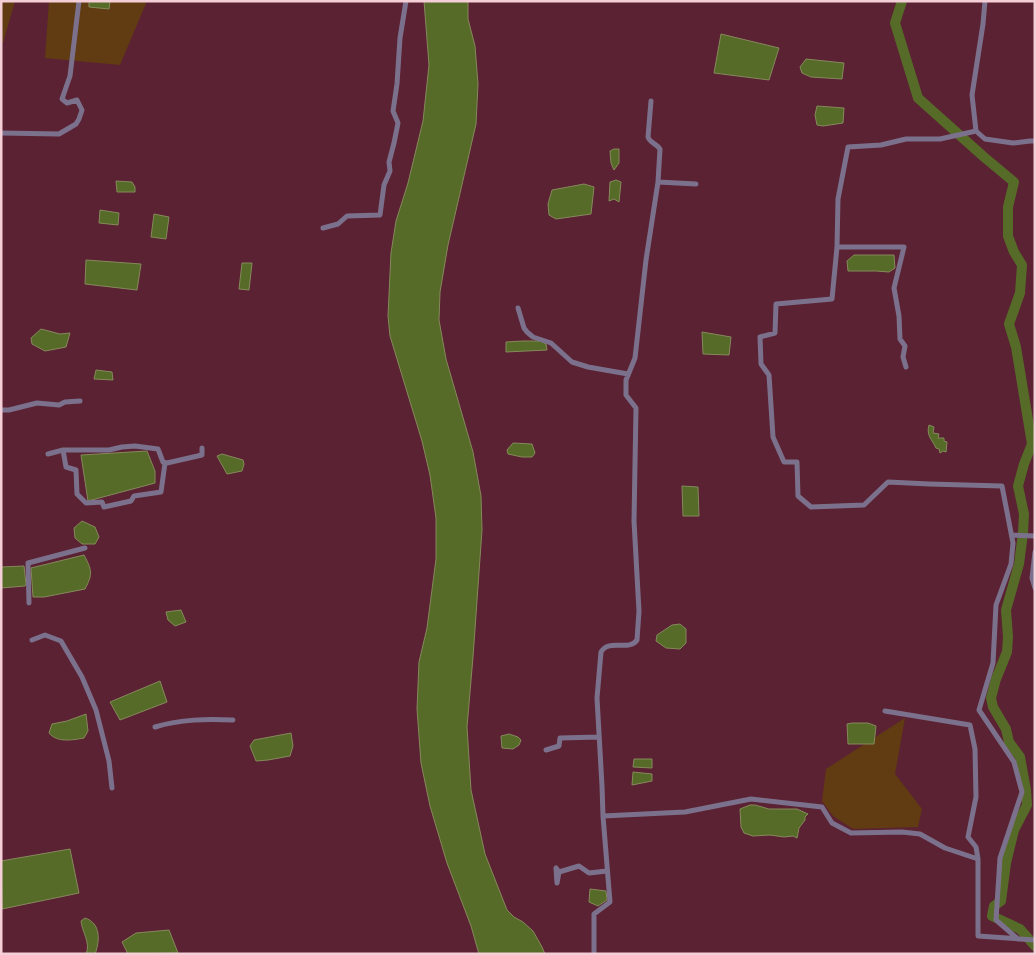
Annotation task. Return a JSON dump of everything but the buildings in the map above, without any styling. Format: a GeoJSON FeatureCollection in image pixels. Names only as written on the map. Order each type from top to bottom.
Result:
{"type":"FeatureCollection","features":[{"type":"Feature","properties":{"kind":"street"},"geometry":{"type":"LineString","coordinates":[[1,133],[59,134],[76,124],[79,119],[82,110],[77,100],[67,103],[62,99],[70,76],[79,1]]}},
{"type":"Feature","properties":{"kind":"street"},"geometry":{"type":"LineString","coordinates":[[323,228],[338,224],[347,216],[380,215],[384,185],[390,171],[389,162],[398,123],[393,111],[400,38],[406,1]]}},
{"type":"Feature","properties":{"kind":"street"},"geometry":{"type":"LineString","coordinates":[[986,1],[972,95],[976,131],[985,139],[1013,143],[1035,141]]}},
{"type":"Feature","properties":{"kind":"street"},"geometry":{"type":"LineString","coordinates":[[594,954],[591,942],[594,914],[610,902],[598,737],[597,698],[601,652],[605,647],[618,644],[630,646],[635,643],[637,640],[639,611],[634,520],[636,408],[626,392],[626,380],[635,358],[646,260],[658,182],[660,149],[648,137],[650,101]]}},
{"type":"Feature","properties":{"kind":"street"},"geometry":{"type":"LineString","coordinates":[[976,131],[940,139],[906,139],[880,145],[848,146],[838,199],[837,247],[832,299],[776,304],[775,333],[760,337],[761,364],[769,375],[773,437],[784,462],[797,462],[798,496],[811,507],[864,505],[888,482],[1002,486],[1014,536],[1011,564],[996,605],[993,663],[979,710],[1014,762],[1022,792],[1000,858],[996,920],[1018,939]]}},
{"type":"Feature","properties":{"kind":"street"},"geometry":{"type":"LineString","coordinates":[[658,182],[696,184]]}},
{"type":"Feature","properties":{"kind":"street"},"geometry":{"type":"LineString","coordinates":[[837,247],[904,247],[894,288],[899,316],[900,339],[905,346],[903,357],[906,367]]}},
{"type":"Feature","properties":{"kind":"street"},"geometry":{"type":"LineString","coordinates":[[518,308],[527,332],[551,343],[572,362],[588,367],[628,374]]}},
{"type":"Feature","properties":{"kind":"street"},"geometry":{"type":"LineString","coordinates":[[1,410],[9,410],[37,403],[58,405],[65,402],[80,402]]}},
{"type":"Feature","properties":{"kind":"street"},"geometry":{"type":"LineString","coordinates":[[48,454],[64,450],[109,450],[135,446],[158,449],[165,463],[161,492],[134,496],[131,501],[104,507],[102,502],[86,503],[77,494],[76,470],[66,467],[64,450]]}},
{"type":"Feature","properties":{"kind":"street"},"geometry":{"type":"LineString","coordinates":[[165,463],[202,456],[202,448]]}},
{"type":"Feature","properties":{"kind":"street"},"geometry":{"type":"LineString","coordinates":[[1014,536],[1035,536]]}},
{"type":"Feature","properties":{"kind":"street"},"geometry":{"type":"LineString","coordinates":[[29,603],[28,563],[85,548]]}},
{"type":"Feature","properties":{"kind":"street"},"geometry":{"type":"LineString","coordinates":[[1035,552],[1032,578],[1035,588]]}},
{"type":"Feature","properties":{"kind":"street"},"geometry":{"type":"LineString","coordinates":[[32,640],[45,635],[62,641],[82,677],[96,710],[108,760],[112,788]]}},
{"type":"Feature","properties":{"kind":"street"},"geometry":{"type":"LineString","coordinates":[[885,711],[970,725],[975,749],[976,797],[968,837],[976,847],[978,859],[978,936],[1035,940]]}},
{"type":"Feature","properties":{"kind":"street"},"geometry":{"type":"LineString","coordinates":[[156,727],[198,720],[233,720]]}},
{"type":"Feature","properties":{"kind":"street"},"geometry":{"type":"LineString","coordinates":[[546,750],[559,746],[560,738],[598,737]]}},
{"type":"Feature","properties":{"kind":"street"},"geometry":{"type":"LineString","coordinates":[[603,816],[685,812],[751,799],[822,807],[832,823],[851,833],[902,832],[920,834],[945,848],[978,859]]}},
{"type":"Feature","properties":{"kind":"street"},"geometry":{"type":"LineString","coordinates":[[559,872],[579,866],[588,873],[607,871]]}},
{"type":"Feature","properties":{"kind":"shaded area"},"geometry":{"type":"Polygon","coordinates":[[[1,1],[15,1],[3,43],[1,42],[1,1]]]}},
{"type":"Feature","properties":{"kind":"shaded area"},"geometry":{"type":"Polygon","coordinates":[[[49,1],[147,1],[120,65],[45,58],[49,1]]]}},
{"type":"Feature","properties":{"kind":"shaded area"},"geometry":{"type":"Polygon","coordinates":[[[89,1],[110,1],[109,9],[89,7],[89,1]]]}},
{"type":"Feature","properties":{"kind":"shaded area"},"geometry":{"type":"Polygon","coordinates":[[[424,1],[468,1],[468,19],[475,46],[478,84],[476,124],[448,245],[440,292],[439,320],[446,359],[473,452],[481,496],[482,530],[467,727],[471,790],[485,854],[507,910],[533,931],[545,954],[479,954],[471,926],[447,863],[430,806],[421,763],[417,709],[419,662],[427,628],[436,559],[436,518],[430,475],[422,441],[390,336],[388,316],[391,253],[396,221],[408,183],[423,121],[429,65],[424,1]]]}},
{"type":"Feature","properties":{"kind":"shaded area"},"geometry":{"type":"Polygon","coordinates":[[[721,34],[779,48],[769,80],[714,73],[721,34]]]}},
{"type":"Feature","properties":{"kind":"shaded area"},"geometry":{"type":"Polygon","coordinates":[[[806,59],[844,63],[842,79],[811,77],[802,73],[800,67],[806,59]]]}},
{"type":"Feature","properties":{"kind":"shaded area"},"geometry":{"type":"Polygon","coordinates":[[[817,106],[844,108],[843,123],[817,125],[815,115],[817,106]]]}},
{"type":"Feature","properties":{"kind":"shaded area"},"geometry":{"type":"Polygon","coordinates":[[[619,149],[619,163],[614,170],[610,151],[619,149]]]}},
{"type":"Feature","properties":{"kind":"shaded area"},"geometry":{"type":"Polygon","coordinates":[[[616,180],[621,182],[619,202],[614,199],[609,201],[610,182],[616,180]]]}},
{"type":"Feature","properties":{"kind":"shaded area"},"geometry":{"type":"Polygon","coordinates":[[[116,181],[132,182],[135,192],[117,192],[116,181]]]}},
{"type":"Feature","properties":{"kind":"shaded area"},"geometry":{"type":"Polygon","coordinates":[[[584,184],[594,187],[591,214],[556,219],[549,215],[548,204],[552,190],[584,184]]]}},
{"type":"Feature","properties":{"kind":"shaded area"},"geometry":{"type":"Polygon","coordinates":[[[100,210],[119,213],[118,225],[99,223],[100,210]]]}},
{"type":"Feature","properties":{"kind":"shaded area"},"geometry":{"type":"Polygon","coordinates":[[[154,214],[169,217],[166,239],[151,237],[154,214]]]}},
{"type":"Feature","properties":{"kind":"shaded area"},"geometry":{"type":"Polygon","coordinates":[[[854,255],[894,255],[895,268],[889,272],[848,271],[847,261],[854,255]]]}},
{"type":"Feature","properties":{"kind":"shaded area"},"geometry":{"type":"Polygon","coordinates":[[[86,260],[141,264],[137,290],[85,284],[86,260]]]}},
{"type":"Feature","properties":{"kind":"shaded area"},"geometry":{"type":"Polygon","coordinates":[[[242,263],[252,263],[249,290],[239,289],[242,263]]]}},
{"type":"Feature","properties":{"kind":"shaded area"},"geometry":{"type":"Polygon","coordinates":[[[41,329],[60,334],[70,333],[66,347],[45,351],[32,344],[31,338],[41,329]]]}},
{"type":"Feature","properties":{"kind":"shaded area"},"geometry":{"type":"Polygon","coordinates":[[[702,332],[731,337],[729,355],[703,354],[702,332]]]}},
{"type":"Feature","properties":{"kind":"shaded area"},"geometry":{"type":"Polygon","coordinates":[[[541,341],[546,344],[547,350],[506,352],[506,342],[541,341]]]}},
{"type":"Feature","properties":{"kind":"shaded area"},"geometry":{"type":"Polygon","coordinates":[[[96,370],[112,372],[113,380],[94,379],[96,370]]]}},
{"type":"Feature","properties":{"kind":"shaded area"},"geometry":{"type":"Polygon","coordinates":[[[929,425],[934,427],[933,433],[939,434],[938,438],[944,438],[944,441],[947,442],[946,452],[940,453],[939,449],[936,448],[929,435],[929,425]]]}},
{"type":"Feature","properties":{"kind":"shaded area"},"geometry":{"type":"Polygon","coordinates":[[[513,443],[532,444],[535,453],[532,457],[508,454],[507,450],[513,443]]]}},
{"type":"Feature","properties":{"kind":"shaded area"},"geometry":{"type":"Polygon","coordinates":[[[147,451],[155,471],[155,483],[88,501],[81,455],[147,451]]]}},
{"type":"Feature","properties":{"kind":"shaded area"},"geometry":{"type":"Polygon","coordinates":[[[222,454],[243,460],[242,471],[227,474],[217,456],[222,454]]]}},
{"type":"Feature","properties":{"kind":"shaded area"},"geometry":{"type":"Polygon","coordinates":[[[682,486],[698,487],[699,516],[683,516],[682,486]]]}},
{"type":"Feature","properties":{"kind":"shaded area"},"geometry":{"type":"Polygon","coordinates":[[[82,521],[95,527],[99,537],[95,544],[82,544],[75,538],[74,528],[82,521]]]}},
{"type":"Feature","properties":{"kind":"shaded area"},"geometry":{"type":"Polygon","coordinates":[[[84,555],[90,572],[85,589],[44,597],[33,597],[31,568],[84,555]]]}},
{"type":"Feature","properties":{"kind":"shaded area"},"geometry":{"type":"Polygon","coordinates":[[[24,566],[25,586],[1,588],[1,567],[24,566]]]}},
{"type":"Feature","properties":{"kind":"shaded area"},"geometry":{"type":"Polygon","coordinates":[[[181,610],[186,622],[175,626],[168,620],[166,612],[181,610]]]}},
{"type":"Feature","properties":{"kind":"shaded area"},"geometry":{"type":"Polygon","coordinates":[[[680,624],[686,629],[686,643],[680,649],[666,648],[656,641],[657,635],[672,625],[680,624]]]}},
{"type":"Feature","properties":{"kind":"shaded area"},"geometry":{"type":"Polygon","coordinates":[[[160,681],[167,702],[120,720],[110,702],[160,681]]]}},
{"type":"Feature","properties":{"kind":"shaded area"},"geometry":{"type":"Polygon","coordinates":[[[86,714],[88,731],[84,738],[61,740],[49,733],[52,724],[86,714]]]}},
{"type":"Feature","properties":{"kind":"shaded area"},"geometry":{"type":"Polygon","coordinates":[[[905,718],[895,774],[922,809],[918,827],[853,829],[833,816],[822,801],[826,769],[905,718]]]}},
{"type":"Feature","properties":{"kind":"shaded area"},"geometry":{"type":"Polygon","coordinates":[[[868,723],[876,726],[874,744],[848,744],[847,724],[868,723]]]}},
{"type":"Feature","properties":{"kind":"shaded area"},"geometry":{"type":"Polygon","coordinates":[[[291,733],[293,746],[290,756],[256,761],[250,746],[254,740],[291,733]]]}},
{"type":"Feature","properties":{"kind":"shaded area"},"geometry":{"type":"Polygon","coordinates":[[[509,734],[521,740],[519,745],[513,749],[502,748],[501,736],[509,734]]]}},
{"type":"Feature","properties":{"kind":"shaded area"},"geometry":{"type":"Polygon","coordinates":[[[634,759],[652,759],[652,768],[633,767],[634,759]]]}},
{"type":"Feature","properties":{"kind":"shaded area"},"geometry":{"type":"Polygon","coordinates":[[[633,772],[652,774],[652,781],[632,785],[633,772]]]}},
{"type":"Feature","properties":{"kind":"shaded area"},"geometry":{"type":"Polygon","coordinates":[[[750,805],[769,809],[797,809],[808,814],[799,828],[797,838],[793,836],[753,836],[744,833],[741,827],[740,809],[750,805]]]}},
{"type":"Feature","properties":{"kind":"shaded area"},"geometry":{"type":"Polygon","coordinates":[[[70,849],[79,893],[2,909],[1,861],[70,849]]]}},
{"type":"Feature","properties":{"kind":"shaded area"},"geometry":{"type":"Polygon","coordinates":[[[590,889],[606,891],[607,900],[598,906],[589,902],[590,889]]]}},
{"type":"Feature","properties":{"kind":"shaded area"},"geometry":{"type":"Polygon","coordinates":[[[85,918],[90,920],[97,928],[98,944],[95,954],[86,954],[87,942],[81,921],[85,918]]]}},
{"type":"Feature","properties":{"kind":"shaded area"},"geometry":{"type":"Polygon","coordinates":[[[169,930],[178,953],[128,954],[122,942],[136,933],[169,930]]]}},
{"type":"Feature","properties":{"kind":"waterway"},"geometry":{"type":"LineString","coordinates":[[902,1],[895,23],[918,98],[1014,182],[1008,207],[1008,236],[1014,252],[1022,265],[1020,293],[1009,324],[1016,347],[1032,444],[1018,486],[1024,514],[1023,533],[1019,564],[1006,610],[1007,652],[996,679],[991,698],[993,707],[1006,729],[1009,742],[1020,757],[1027,805],[1014,830],[1006,863],[1001,901],[994,906],[992,916],[1020,929],[1035,946]]}}]}
